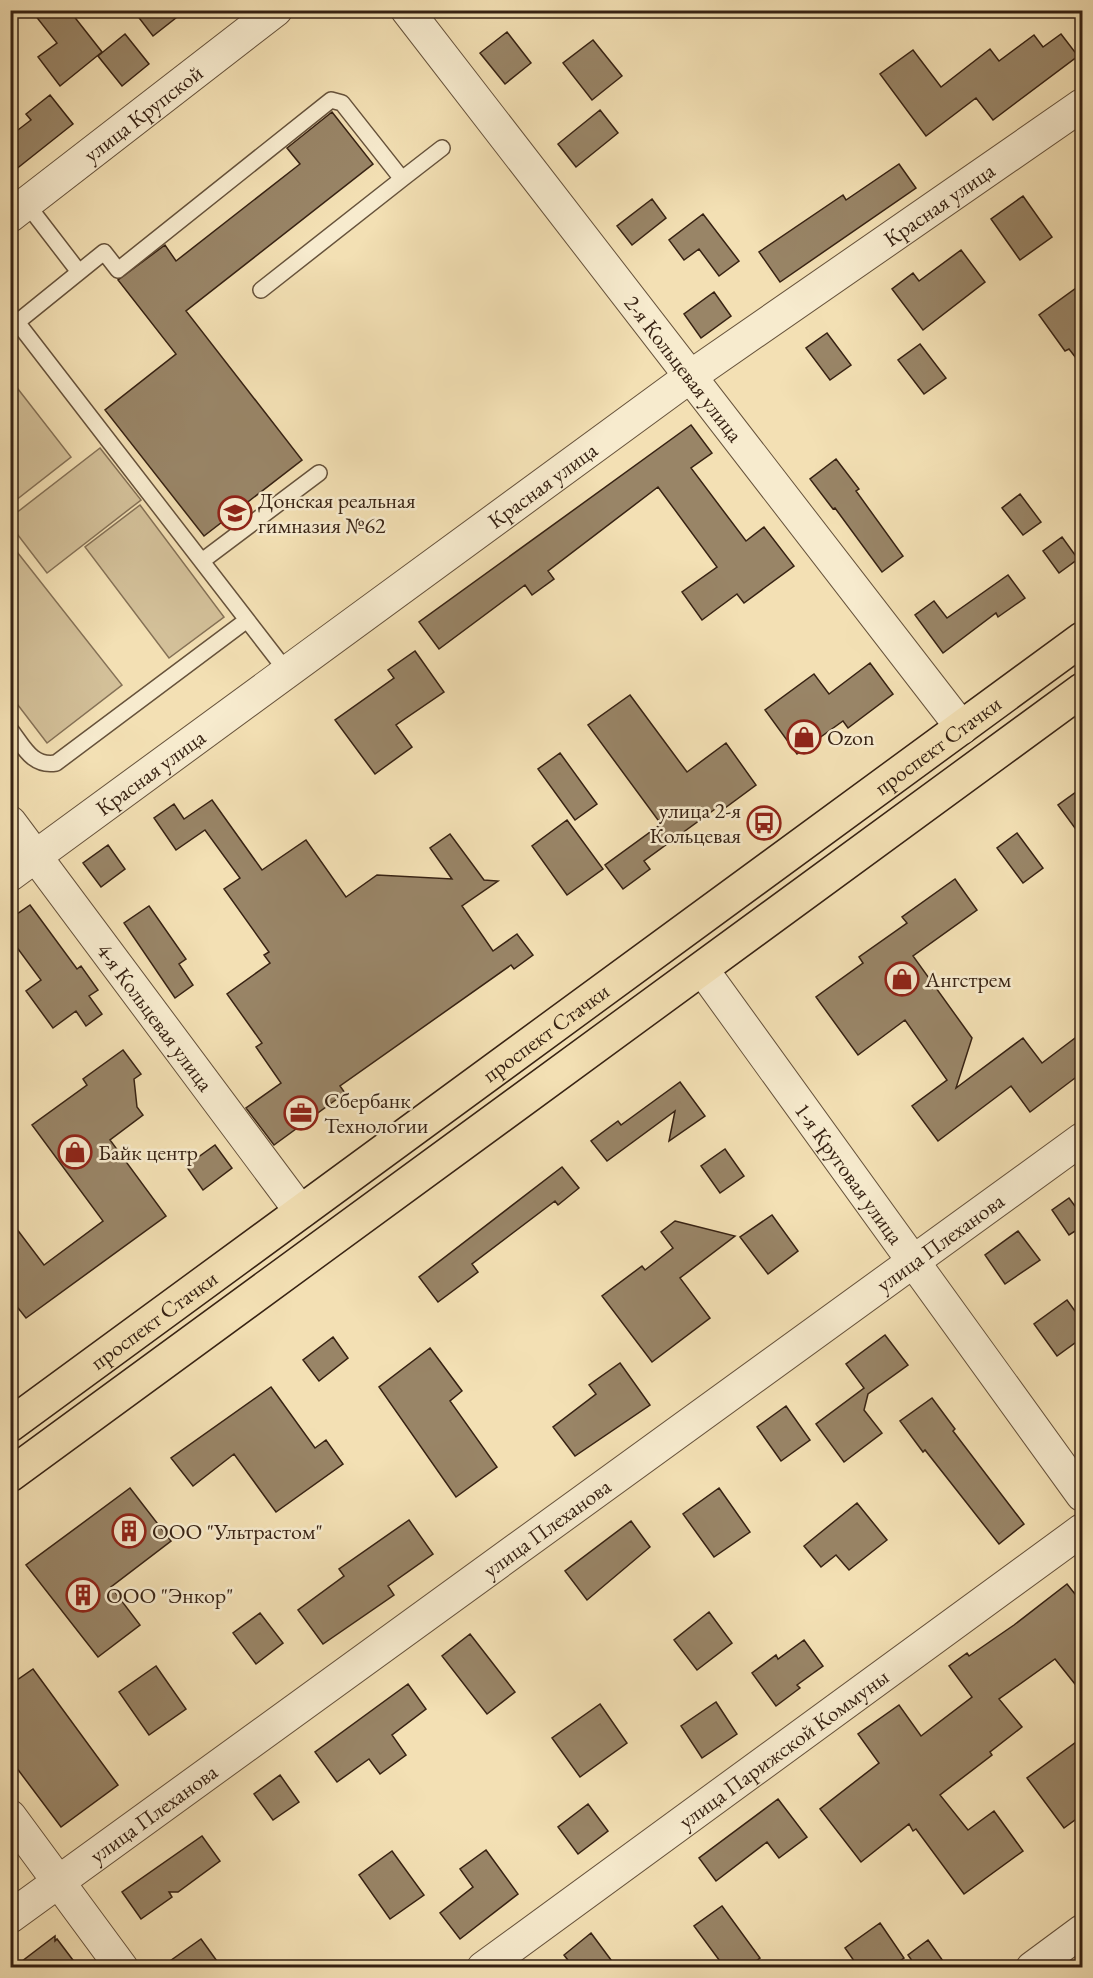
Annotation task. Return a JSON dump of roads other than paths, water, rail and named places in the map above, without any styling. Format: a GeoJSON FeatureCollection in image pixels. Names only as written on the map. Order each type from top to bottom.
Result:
{"type":"FeatureCollection","features":[{"type":"Feature","properties":{"kind":"main road","name":"проспект Стачки"},"geometry":{"type":"LineString","coordinates":[[10,1425],[1083,639]]}},
{"type":"Feature","properties":{"kind":"main road","name":"проспект Стачки"},"geometry":{"type":"LineString","coordinates":[[10,1475],[1083,690]]}},
{"type":"Feature","properties":{"kind":"street","name":"улица Крупской"},"geometry":{"type":"LineString","coordinates":[[18,209],[276,10]]}},
{"type":"Feature","properties":{"kind":"street","name":"2-я Кольцевая улица"},"geometry":{"type":"LineString","coordinates":[[407,10],[962,728]]}},
{"type":"Feature","properties":{"kind":"street","name":"Красная улица"},"geometry":{"type":"LineString","coordinates":[[10,875],[288,674],[691,376],[1083,105]]}},
{"type":"Feature","properties":{"kind":"street","name":"4-я Кольцевая улица"},"geometry":{"type":"LineString","coordinates":[[10,822],[300,1212]]}},
{"type":"Feature","properties":{"kind":"street","name":"1-я Круговая улица"},"geometry":{"type":"LineString","coordinates":[[702,969],[1083,1495]]}},
{"type":"Feature","properties":{"kind":"street","name":"улица Плеханова"},"geometry":{"type":"LineString","coordinates":[[10,1917],[1083,1139]]}},
{"type":"Feature","properties":{"kind":"street","name":"улица Парижской Коммуны"},"geometry":{"type":"LineString","coordinates":[[483,1968],[1083,1530]]}},
{"type":"Feature","properties":{"kind":"street"},"geometry":{"type":"LineString","coordinates":[[10,1816],[122,1968]]}},
{"type":"Feature","properties":{"kind":"street"},"geometry":{"type":"LineString","coordinates":[[1032,1968],[1083,1930]]}},
{"type":"Feature","properties":{"kind":"lane"},"geometry":{"type":"LineString","coordinates":[[288,674],[202,561],[14,325],[104,252],[118,270],[331,100],[342,103],[402,179]]}},
{"type":"Feature","properties":{"kind":"lane"},"geometry":{"type":"LineString","coordinates":[[261,290],[442,148]]}},
{"type":"Feature","properties":{"kind":"lane"},"geometry":{"type":"LineString","coordinates":[[18,209],[79,273]]}},
{"type":"Feature","properties":{"kind":"lane"},"geometry":{"type":"LineString","coordinates":[[202,561],[319,472]]}},
{"type":"Feature","properties":{"kind":"lane"},"geometry":{"type":"LineString","coordinates":[[10,729],[33,760],[44,765],[56,763],[247,620]]}},
{"type":"Feature","properties":{"kind":"place","name":"Донская реальная гимназия №62"},"geometry":{"type":"Point","coordinates":[235,513]}},
{"type":"Feature","properties":{"kind":"place","name":"Ozon"},"geometry":{"type":"Point","coordinates":[804,737]}},
{"type":"Feature","properties":{"kind":"place","name":"улица 2-я Кольцевая"},"geometry":{"type":"Point","coordinates":[764,823]}},
{"type":"Feature","properties":{"kind":"place","name":"Ангстрем"},"geometry":{"type":"Point","coordinates":[902,979]}},
{"type":"Feature","properties":{"kind":"place","name":"Сбербанк Технологии"},"geometry":{"type":"Point","coordinates":[301,1113]}},
{"type":"Feature","properties":{"kind":"place","name":"Байк центр"},"geometry":{"type":"Point","coordinates":[75,1152]}},
{"type":"Feature","properties":{"kind":"place","name":"ООО \"Ультрастом\""},"geometry":{"type":"Point","coordinates":[129,1531]}},
{"type":"Feature","properties":{"kind":"place","name":"ООО \"Энкор\""},"geometry":{"type":"Point","coordinates":[83,1595]}}]}
